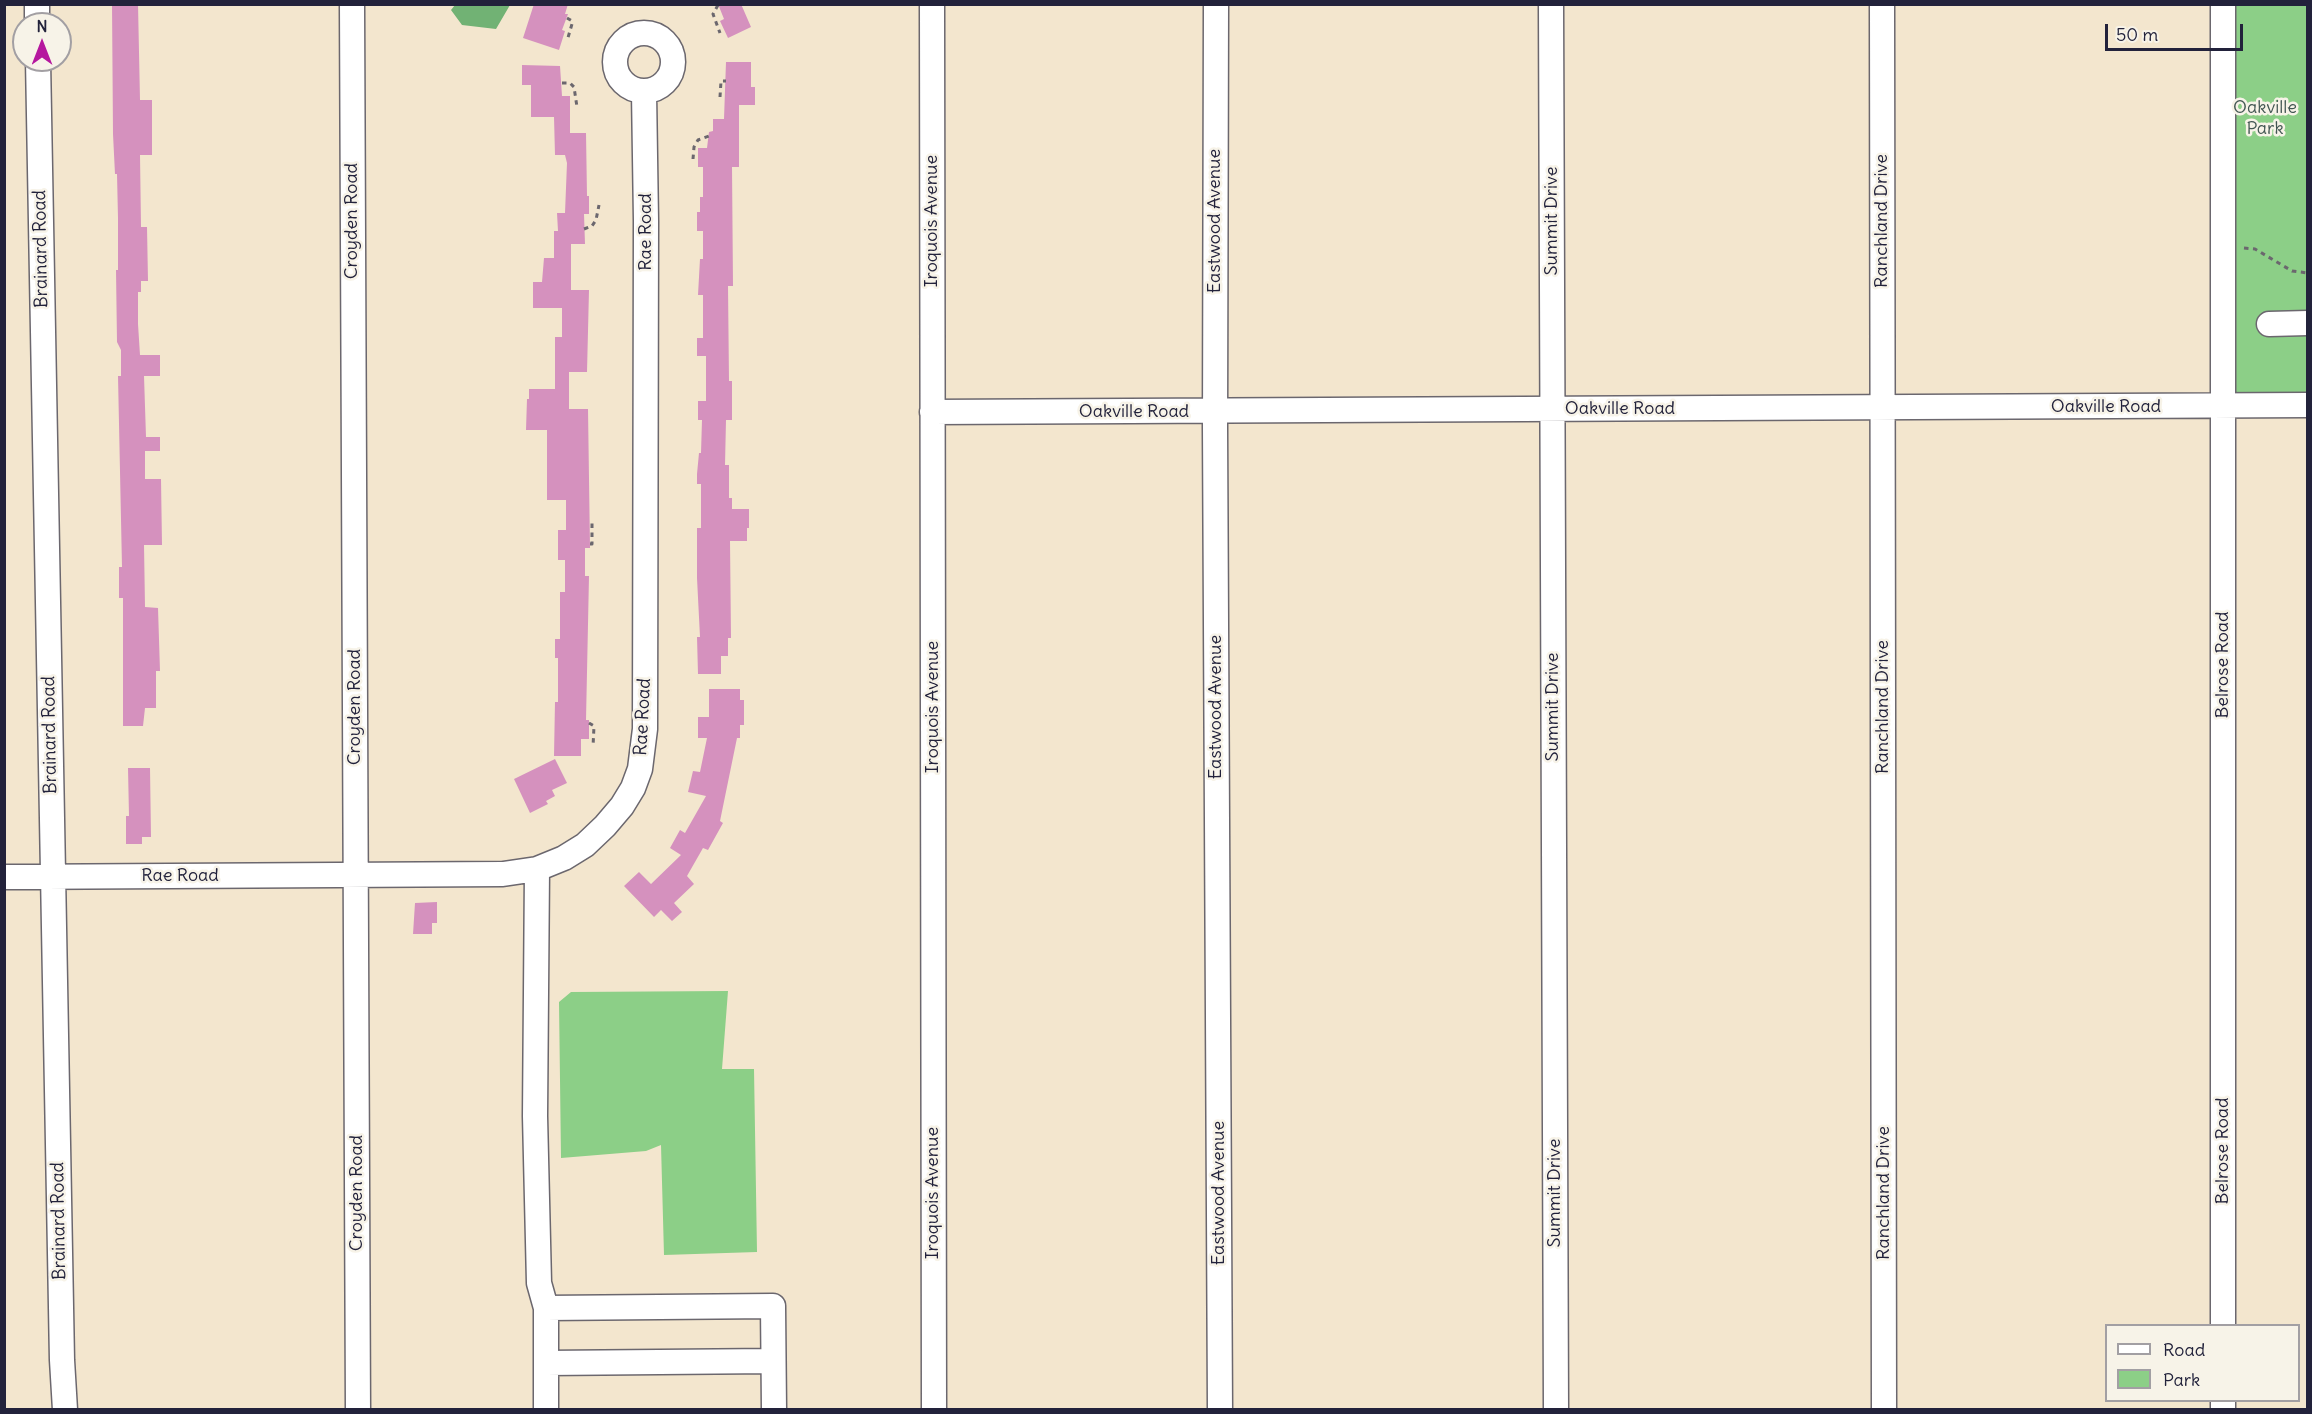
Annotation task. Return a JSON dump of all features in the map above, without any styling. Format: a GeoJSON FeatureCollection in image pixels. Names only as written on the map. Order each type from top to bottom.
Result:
{"type":"FeatureCollection","features":[{"type":"Feature","properties":{"kind":"street","name":"Croyden Road"},"geometry":{"type":"LineString","coordinates":[[352,4],[358,1410]]}},
{"type":"Feature","properties":{"kind":"street","name":"Iroquois Avenue"},"geometry":{"type":"LineString","coordinates":[[932,4],[934,1410]]}},
{"type":"Feature","properties":{"kind":"street","name":"Eastwood Avenue"},"geometry":{"type":"LineString","coordinates":[[1216,4],[1215,412],[1220,1410]]}},
{"type":"Feature","properties":{"kind":"street","name":"Summit Drive"},"geometry":{"type":"LineString","coordinates":[[1551,4],[1556,1410]]}},
{"type":"Feature","properties":{"kind":"street","name":"Ranchland Drive"},"geometry":{"type":"LineString","coordinates":[[1882,4],[1884,1410]]}},
{"type":"Feature","properties":{"kind":"street","name":"Belrose Road"},"geometry":{"type":"LineString","coordinates":[[2223,4],[2223,1324]]}},
{"type":"Feature","properties":{"kind":"street","name":"Brainard Road"},"geometry":{"type":"LineString","coordinates":[[38,72],[52,877],[65,1410]]}},
{"type":"Feature","properties":{"kind":"street","name":"Rae Road"},"geometry":{"type":"LineString","coordinates":[[4,877],[503,874],[537,869],[564,858],[585,845],[605,826],[633,788],[644,747],[646,597],[644,92]]}},
{"type":"Feature","properties":{"kind":"street"},"geometry":{"type":"LineString","coordinates":[[2269,324],[2307,323]]}},
{"type":"Feature","properties":{"kind":"street","name":"Oakville Road"},"geometry":{"type":"LineString","coordinates":[[932,412],[2307,405]]}},
{"type":"Feature","properties":{"kind":"street"},"geometry":{"type":"LineString","coordinates":[[537,869],[535,1116],[539,1283],[546,1308],[546,1410]]}},
{"type":"Feature","properties":{"kind":"street"},"geometry":{"type":"LineString","coordinates":[[546,1308],[773,1306],[774,1410]]}},
{"type":"Feature","properties":{"kind":"street"},"geometry":{"type":"LineString","coordinates":[[546,1363],[773,1361]]}},
{"type":"Feature","properties":{"kind":"path"},"geometry":{"type":"LineString","coordinates":[[718,5],[713,14],[720,33]]}},
{"type":"Feature","properties":{"kind":"path"},"geometry":{"type":"LineString","coordinates":[[567,18],[572,21],[567,41]]}},
{"type":"Feature","properties":{"kind":"path"},"geometry":{"type":"LineString","coordinates":[[720,97],[720,83],[726,81]]}},
{"type":"Feature","properties":{"kind":"path"},"geometry":{"type":"LineString","coordinates":[[562,83],[570,83],[574,87],[577,108]]}},
{"type":"Feature","properties":{"kind":"path"},"geometry":{"type":"LineString","coordinates":[[693,159],[696,144],[702,137],[709,136]]}},
{"type":"Feature","properties":{"kind":"path"},"geometry":{"type":"LineString","coordinates":[[584,229],[592,226],[596,220],[599,206]]}},
{"type":"Feature","properties":{"kind":"path"},"geometry":{"type":"LineString","coordinates":[[2244,248],[2254,249],[2292,271],[2307,273]]}},
{"type":"Feature","properties":{"kind":"path"},"geometry":{"type":"LineString","coordinates":[[590,544],[592,544],[592,522]]}},
{"type":"Feature","properties":{"kind":"path"},"geometry":{"type":"LineString","coordinates":[[589,723],[594,726],[593,747]]}},
{"type":"Feature","properties":{"kind":"green space"},"geometry":{"type":"Polygon","coordinates":[[[455,5],[510,5],[496,29],[462,25],[451,10],[455,5]]]}},
{"type":"Feature","properties":{"kind":"green space","name":"Oakville Park"},"geometry":{"type":"Polygon","coordinates":[[[2223,5],[2307,5],[2307,405],[2223,406],[2223,5]]]}},
{"type":"Feature","properties":{"kind":"green space"},"geometry":{"type":"Polygon","coordinates":[[[728,991],[722,1069],[754,1069],[757,1252],[664,1255],[661,1145],[646,1151],[561,1158],[559,1002],[571,992],[728,991]]]}},
{"type":"Feature","properties":{"kind":"building"},"geometry":{"type":"Polygon","coordinates":[[[112,4],[138,4],[140,100],[152,100],[152,155],[140,155],[141,227],[147,227],[148,281],[141,281],[141,292],[138,292],[138,324],[140,355],[160,355],[160,376],[144,376],[146,437],[160,437],[160,451],[145,451],[145,479],[161,479],[162,545],[144,545],[145,607],[158,608],[160,671],[156,671],[156,708],[145,708],[143,726],[123,726],[123,598],[119,598],[119,567],[122,567],[118,376],[121,376],[121,350],[117,342],[118,218],[113,134],[112,4]]]}},
{"type":"Feature","properties":{"kind":"building"},"geometry":{"type":"Polygon","coordinates":[[[534,4],[568,4],[565,14],[568,14],[562,30],[565,31],[559,50],[523,38],[534,4]]]}},
{"type":"Feature","properties":{"kind":"building"},"geometry":{"type":"Polygon","coordinates":[[[718,4],[741,4],[751,27],[728,38],[720,21],[724,19],[718,4]]]}},
{"type":"Feature","properties":{"kind":"building"},"geometry":{"type":"Polygon","coordinates":[[[726,62],[751,62],[751,87],[755,87],[755,105],[739,105],[739,167],[732,167],[733,286],[728,286],[729,381],[732,381],[732,420],[726,420],[725,465],[729,465],[729,498],[732,498],[732,509],[749,509],[749,528],[747,528],[747,541],[730,541],[731,638],[728,638],[728,656],[721,656],[721,674],[698,674],[697,637],[700,637],[697,528],[701,528],[701,484],[697,484],[697,474],[699,453],[701,453],[702,420],[698,420],[698,401],[706,401],[706,356],[697,356],[697,338],[703,338],[703,295],[698,295],[700,259],[703,259],[703,231],[697,231],[697,212],[700,212],[700,197],[703,197],[703,167],[698,167],[698,148],[707,148],[709,132],[713,131],[713,119],[724,119],[726,62]]]}},
{"type":"Feature","properties":{"kind":"building"},"geometry":{"type":"Polygon","coordinates":[[[522,65],[560,66],[562,96],[570,96],[570,133],[586,133],[589,214],[584,214],[585,244],[571,244],[571,290],[589,290],[587,372],[569,372],[569,409],[588,409],[590,548],[585,548],[585,576],[589,576],[586,720],[589,720],[589,739],[581,739],[581,756],[554,756],[555,702],[558,702],[558,658],[555,658],[555,639],[560,639],[560,592],[565,592],[565,560],[558,560],[558,530],[566,530],[566,500],[547,500],[547,430],[526,430],[529,389],[555,389],[555,337],[562,337],[562,308],[533,308],[533,282],[542,282],[544,258],[554,258],[554,231],[558,231],[557,213],[565,213],[567,163],[565,155],[555,155],[554,117],[531,117],[531,85],[522,85],[522,65]]]}},
{"type":"Feature","properties":{"kind":"building"},"geometry":{"type":"Polygon","coordinates":[[[709,689],[740,689],[740,700],[744,700],[744,725],[740,725],[740,738],[737,738],[720,821],[723,823],[708,850],[703,848],[687,876],[694,884],[674,903],[682,912],[672,921],[661,910],[654,917],[624,886],[639,872],[651,884],[681,855],[670,848],[680,830],[685,833],[706,796],[688,792],[693,771],[700,772],[707,738],[698,738],[698,717],[709,717],[709,689]]]}},
{"type":"Feature","properties":{"kind":"building"},"geometry":{"type":"Polygon","coordinates":[[[555,759],[567,783],[552,790],[555,796],[546,801],[548,804],[530,813],[514,779],[555,759]]]}},
{"type":"Feature","properties":{"kind":"building"},"geometry":{"type":"Polygon","coordinates":[[[128,768],[150,768],[151,837],[142,837],[142,844],[126,844],[126,816],[129,816],[128,768]]]}},
{"type":"Feature","properties":{"kind":"building"},"geometry":{"type":"Polygon","coordinates":[[[437,902],[437,923],[432,923],[432,934],[413,934],[415,903],[437,902]]]}}]}
